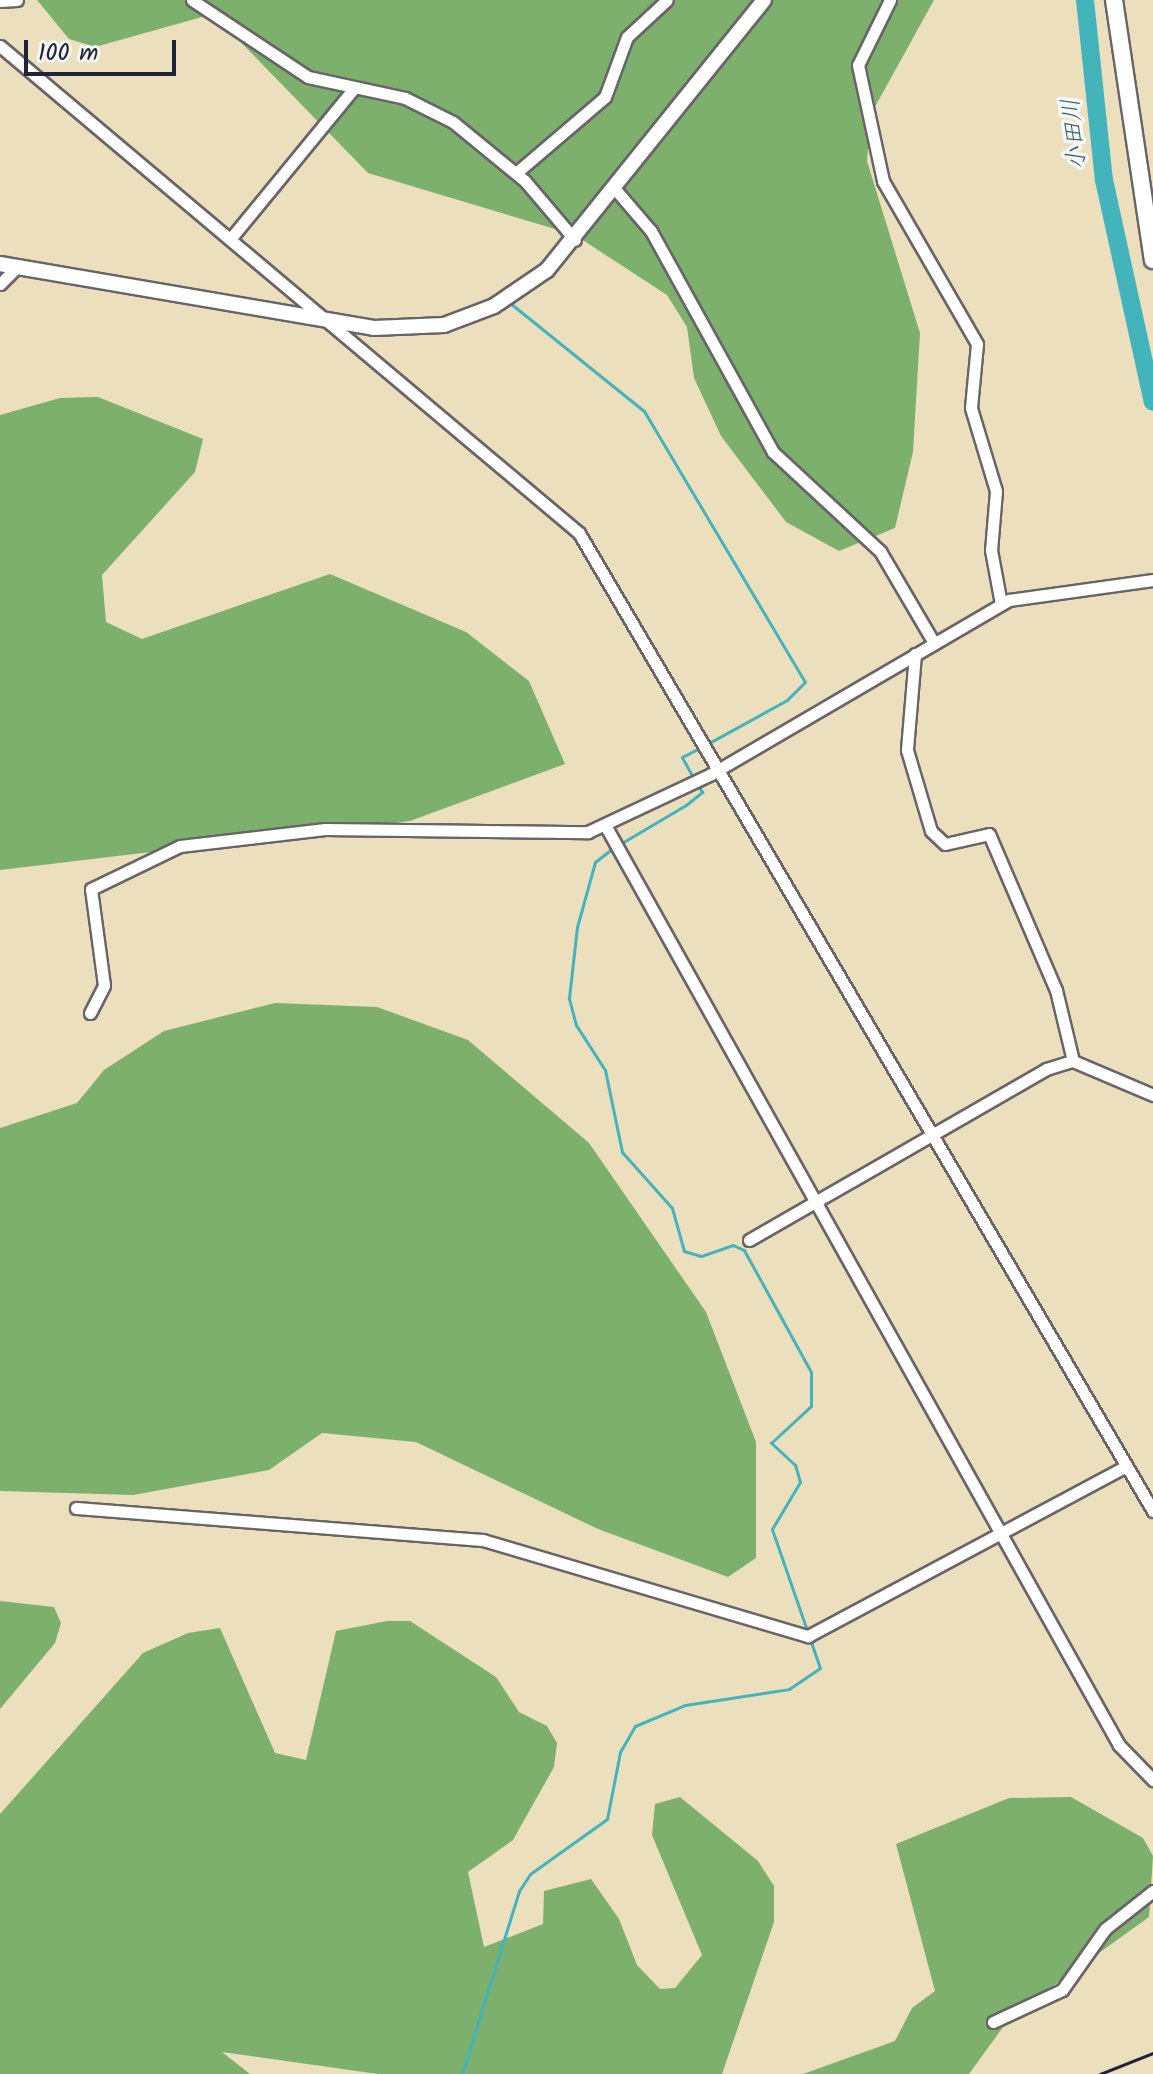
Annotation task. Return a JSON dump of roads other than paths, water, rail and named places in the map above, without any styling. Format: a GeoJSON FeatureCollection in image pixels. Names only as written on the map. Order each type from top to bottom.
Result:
{"type":"FeatureCollection","features":[{"type":"Feature","properties":{"kind":"main road"},"geometry":{"type":"LineString","coordinates":[[1114,0],[1153,260]]}},
{"type":"Feature","properties":{"kind":"street"},"geometry":{"type":"LineString","coordinates":[[0,1],[17,0]]}},
{"type":"Feature","properties":{"kind":"street"},"geometry":{"type":"LineString","coordinates":[[192,0],[308,77],[422,104],[516,173],[575,240]]}},
{"type":"Feature","properties":{"kind":"street"},"geometry":{"type":"LineString","coordinates":[[516,173],[605,97],[627,37],[667,0]]}},
{"type":"Feature","properties":{"kind":"street"},"geometry":{"type":"LineString","coordinates":[[0,264],[323,321],[374,328],[444,325],[522,291],[575,240],[764,0]]}},
{"type":"Feature","properties":{"kind":"street"},"geometry":{"type":"LineString","coordinates":[[890,0],[858,65],[883,181],[977,344],[971,408],[996,491],[991,550],[1001,604]]}},
{"type":"Feature","properties":{"kind":"street"},"geometry":{"type":"LineString","coordinates":[[0,46],[231,238],[323,321],[579,533],[935,1134],[1153,1511]]}},
{"type":"Feature","properties":{"kind":"street"},"geometry":{"type":"LineString","coordinates":[[231,238],[354,88]]}},
{"type":"Feature","properties":{"kind":"street"},"geometry":{"type":"LineString","coordinates":[[615,189],[651,231],[773,452],[880,551],[934,643]]}},
{"type":"Feature","properties":{"kind":"street"},"geometry":{"type":"LineString","coordinates":[[0,284],[16,268]]}},
{"type":"Feature","properties":{"kind":"street"},"geometry":{"type":"LineString","coordinates":[[90,1013],[104,985],[91,889],[180,846],[325,829],[576,835],[605,825],[718,767],[1001,604],[1153,580]]}},
{"type":"Feature","properties":{"kind":"street"},"geometry":{"type":"LineString","coordinates":[[915,654],[907,750],[931,831],[945,844],[989,834],[1056,990],[1073,1061]]}},
{"type":"Feature","properties":{"kind":"street"},"geometry":{"type":"LineString","coordinates":[[605,825],[1119,1745],[1153,1780]]}},
{"type":"Feature","properties":{"kind":"street"},"geometry":{"type":"LineString","coordinates":[[749,1240],[1046,1069],[1073,1061],[1153,1095]]}},
{"type":"Feature","properties":{"kind":"street"},"geometry":{"type":"LineString","coordinates":[[76,1508],[483,1540],[808,1636],[1126,1466]]}},
{"type":"Feature","properties":{"kind":"street"},"geometry":{"type":"LineString","coordinates":[[993,2022],[1062,1990],[1105,1929],[1153,1891]]}},
{"type":"Feature","properties":{"kind":"waterway","name":"小田川"},"geometry":{"type":"LineString","coordinates":[[1085,0],[1104,180],[1153,402]]}},
{"type":"Feature","properties":{"kind":"waterway"},"geometry":{"type":"LineString","coordinates":[[510,303],[644,411],[805,682],[787,700],[707,744]]}},
{"type":"Feature","properties":{"kind":"waterway"},"geometry":{"type":"LineString","coordinates":[[694,779],[682,757],[700,748]]}},
{"type":"Feature","properties":{"kind":"waterway"},"geometry":{"type":"LineString","coordinates":[[620,844],[686,805],[702,792],[698,785]]}},
{"type":"Feature","properties":{"kind":"waterway"},"geometry":{"type":"LineString","coordinates":[[462,2074],[519,1891],[530,1874],[607,1819],[620,1752],[635,1726],[685,1705],[789,1689],[820,1668],[772,1529],[800,1482],[795,1465],[771,1443],[811,1406],[811,1372],[744,1250],[733,1245],[701,1256],[684,1251],[672,1208],[622,1152],[605,1070],[576,1025],[569,998],[577,927],[595,862],[614,847]]}},
{"type":"Feature","properties":{"kind":"railway"},"geometry":{"type":"LineString","coordinates":[[1100,2074],[1153,2053]]}}]}
